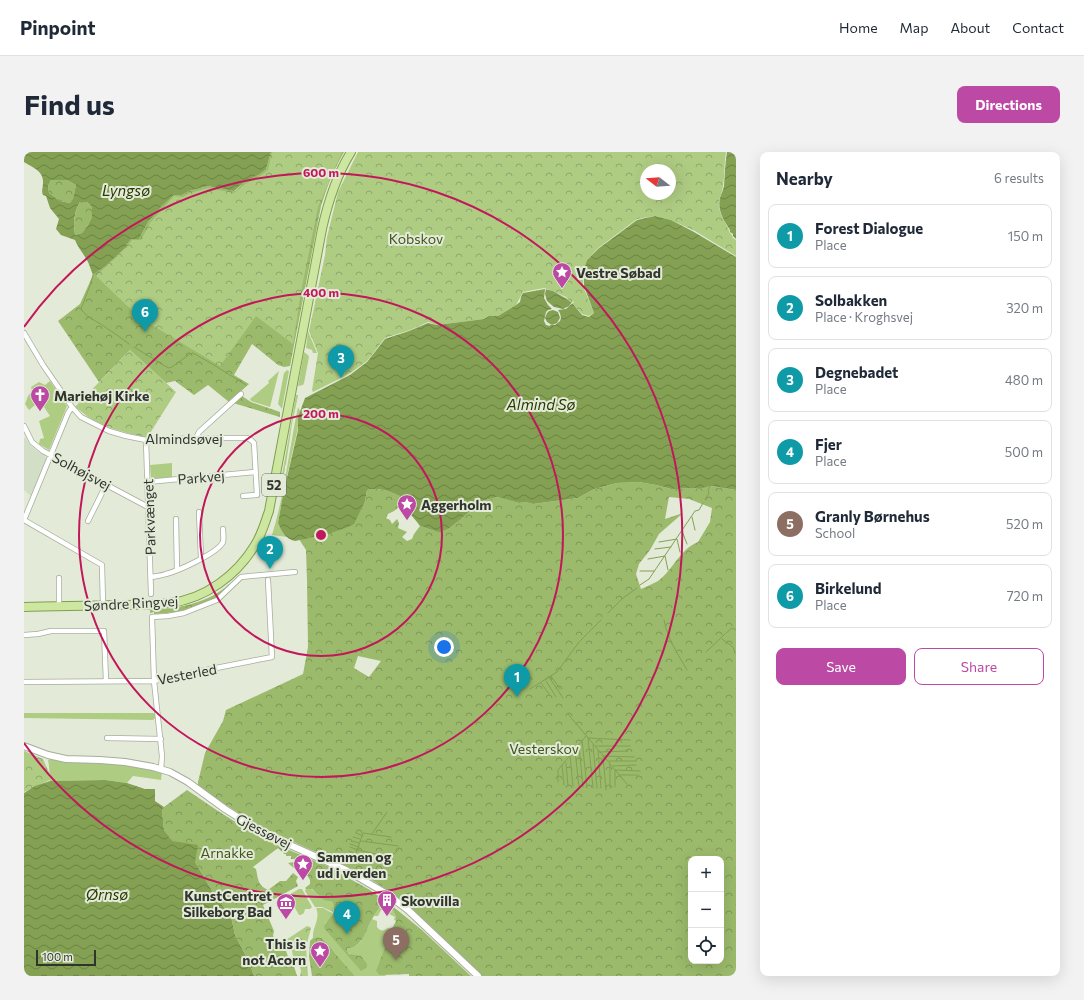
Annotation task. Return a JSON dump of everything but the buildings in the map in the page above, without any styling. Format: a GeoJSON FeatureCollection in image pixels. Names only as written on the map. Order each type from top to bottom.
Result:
{"type":"FeatureCollection","features":[{"type":"Feature","properties":{"kind":"main road","name":"Søndre Ringvej"},"geometry":{"type":"LineString","coordinates":[[24,607],[149,605],[172,603],[197,596],[216,586],[239,567],[256,544],[269,511],[327,209],[334,186],[345,161],[351,152]]}},
{"type":"Feature","properties":{"kind":"street","name":"Almindsøvej"},"geometry":{"type":"LineString","coordinates":[[24,333],[43,365],[72,407],[81,417],[109,431],[146,440],[196,438],[247,438],[251,440],[254,443],[257,495],[243,496]]}},
{"type":"Feature","properties":{"kind":"street"},"geometry":{"type":"LineString","coordinates":[[196,438],[199,432],[241,394]]}},
{"type":"Feature","properties":{"kind":"street"},"geometry":{"type":"LineString","coordinates":[[72,407],[68,413],[24,520],[102,565],[103,606]]}},
{"type":"Feature","properties":{"kind":"street","name":"Solhøjsvej"},"geometry":{"type":"LineString","coordinates":[[24,426],[32,442],[43,451],[148,507]]}},
{"type":"Feature","properties":{"kind":"street","name":"Parkvænget"},"geometry":{"type":"LineString","coordinates":[[146,440],[151,594]]}},
{"type":"Feature","properties":{"kind":"street","name":"Parkvej"},"geometry":{"type":"LineString","coordinates":[[147,482],[256,472]]}},
{"type":"Feature","properties":{"kind":"street"},"geometry":{"type":"LineString","coordinates":[[88,520],[106,484]]}},
{"type":"Feature","properties":{"kind":"street"},"geometry":{"type":"LineString","coordinates":[[199,512],[201,558]]}},
{"type":"Feature","properties":{"kind":"street"},"geometry":{"type":"LineString","coordinates":[[176,519],[177,570]]}},
{"type":"Feature","properties":{"kind":"street"},"geometry":{"type":"LineString","coordinates":[[150,577],[165,575],[214,551],[223,541],[223,529]]}},
{"type":"Feature","properties":{"kind":"street"},"geometry":{"type":"LineString","coordinates":[[160,769],[162,756],[154,681],[152,617],[184,613],[217,600],[241,577],[295,572]]}},
{"type":"Feature","properties":{"kind":"street"},"geometry":{"type":"LineString","coordinates":[[59,578],[59,606]]}},
{"type":"Feature","properties":{"kind":"street","name":"Vesterled"},"geometry":{"type":"LineString","coordinates":[[24,682],[154,681],[272,657],[268,580]]}},
{"type":"Feature","properties":{"kind":"street"},"geometry":{"type":"LineString","coordinates":[[24,635],[51,631],[104,631],[106,681]]}},
{"type":"Feature","properties":{"kind":"street"},"geometry":{"type":"LineString","coordinates":[[108,738],[161,739]]}},
{"type":"Feature","properties":{"kind":"street","name":"Gjessøvej"},"geometry":{"type":"LineString","coordinates":[[24,746],[66,760],[105,760],[133,763],[170,772],[188,782],[225,809],[255,828],[346,870],[380,890],[408,910],[478,976]]}},
{"type":"Feature","properties":{"kind":"shaded area"},"geometry":{"type":"Polygon","coordinates":[[[25,437],[30,445],[46,458],[31,496],[24,490],[25,437]]]}},
{"type":"Feature","properties":{"kind":"green space"},"geometry":{"type":"Polygon","coordinates":[[[271,152],[344,152],[331,178],[321,206],[290,366],[284,367],[278,365],[252,344],[234,375],[249,384],[229,402],[208,385],[194,395],[175,381],[166,383],[130,350],[99,382],[58,321],[80,304],[93,275],[108,264],[126,247],[131,239],[139,239],[148,222],[174,195],[182,195],[189,191],[208,186],[235,191],[243,183],[266,169],[271,152]]]}},
{"type":"Feature","properties":{"kind":"green space"},"geometry":{"type":"Polygon","coordinates":[[[272,152],[342,152],[318,207],[301,292],[293,344],[256,316],[220,366],[140,318],[96,276],[126,248],[132,240],[141,240],[150,223],[174,196],[183,197],[190,193],[208,188],[234,193],[245,184],[268,170],[272,152]]]}},
{"type":"Feature","properties":{"kind":"green space","name":"Kobskov"},"geometry":{"type":"Polygon","coordinates":[[[358,152],[726,152],[724,182],[719,207],[730,233],[736,240],[736,256],[695,231],[671,220],[655,216],[637,219],[597,249],[587,260],[584,269],[583,286],[594,313],[589,316],[582,314],[566,297],[553,291],[544,288],[523,292],[516,305],[498,316],[489,316],[484,319],[437,325],[428,322],[410,330],[385,338],[367,361],[349,374],[313,392],[312,390],[318,353],[309,331],[325,255],[327,237],[338,192],[358,152]]]}},
{"type":"Feature","properties":{"kind":"green space"},"geometry":{"type":"Polygon","coordinates":[[[51,180],[67,180],[76,185],[73,200],[70,203],[60,201],[49,193],[48,186],[51,180]]]}},
{"type":"Feature","properties":{"kind":"green space"},"geometry":{"type":"Polygon","coordinates":[[[80,202],[87,202],[92,207],[92,217],[82,233],[75,235],[74,218],[80,202]]]}},
{"type":"Feature","properties":{"kind":"green space"},"geometry":{"type":"Polygon","coordinates":[[[308,331],[317,353],[313,353],[312,350],[306,348],[308,331]]]}},
{"type":"Feature","properties":{"kind":"green space"},"geometry":{"type":"Polygon","coordinates":[[[130,350],[176,392],[147,438],[116,430],[95,421],[75,407],[130,350]]]}},
{"type":"Feature","properties":{"kind":"green space"},"geometry":{"type":"Polygon","coordinates":[[[304,352],[309,357],[304,383],[303,385],[298,386],[304,352]]]}},
{"type":"Feature","properties":{"kind":"green space"},"geometry":{"type":"Polygon","coordinates":[[[287,370],[289,371],[282,409],[278,404],[284,373],[287,370]]]}},
{"type":"Feature","properties":{"kind":"green space"},"geometry":{"type":"Polygon","coordinates":[[[279,371],[270,407],[251,401],[250,399],[269,383],[268,381],[279,371]]]}},
{"type":"Feature","properties":{"kind":"green space"},"geometry":{"type":"Polygon","coordinates":[[[50,381],[67,406],[49,450],[39,444],[40,439],[44,438],[39,421],[50,416],[40,401],[29,410],[25,404],[32,391],[31,387],[39,382],[45,385],[50,381]]]}},
{"type":"Feature","properties":{"kind":"green space"},"geometry":{"type":"Polygon","coordinates":[[[296,395],[298,396],[283,481],[281,481],[296,395]]]}},
{"type":"Feature","properties":{"kind":"green space"},"geometry":{"type":"Polygon","coordinates":[[[242,396],[251,402],[280,412],[280,417],[233,403],[242,396]]]}},
{"type":"Feature","properties":{"kind":"green space"},"geometry":{"type":"Polygon","coordinates":[[[298,407],[300,411],[298,429],[284,488],[278,523],[287,537],[272,535],[284,487],[298,407]]]}},
{"type":"Feature","properties":{"kind":"green space"},"geometry":{"type":"Polygon","coordinates":[[[172,463],[172,477],[151,479],[150,465],[172,463]]]}},
{"type":"Feature","properties":{"kind":"green space","name":"Vesterskov"},"geometry":{"type":"Polygon","coordinates":[[[639,482],[671,489],[703,488],[710,486],[736,490],[736,976],[482,976],[394,894],[359,872],[257,825],[198,786],[205,753],[223,721],[226,710],[303,674],[308,647],[307,580],[306,550],[299,539],[313,537],[365,501],[367,490],[371,489],[384,490],[400,496],[403,504],[388,514],[386,518],[390,520],[392,524],[397,519],[399,523],[398,528],[407,532],[402,537],[407,541],[412,539],[420,526],[435,531],[462,518],[482,501],[497,497],[519,503],[526,502],[533,504],[578,498],[594,489],[617,483],[639,482]],[[669,497],[665,519],[683,513],[659,534],[650,550],[639,564],[636,574],[641,589],[658,581],[686,550],[698,542],[710,522],[712,508],[689,499],[669,497]],[[358,656],[354,668],[369,677],[381,661],[358,656]]]}},
{"type":"Feature","properties":{"kind":"green space"},"geometry":{"type":"Polygon","coordinates":[[[229,584],[230,585],[219,596],[203,604],[178,612],[150,613],[150,610],[171,608],[192,604],[203,600],[221,591],[229,584]]]}},
{"type":"Feature","properties":{"kind":"green space"},"geometry":{"type":"Polygon","coordinates":[[[24,713],[153,713],[155,714],[155,718],[153,720],[24,718],[24,713]]]}},
{"type":"Feature","properties":{"kind":"green space"},"geometry":{"type":"Polygon","coordinates":[[[24,751],[43,759],[52,779],[24,792],[24,751]]]}},
{"type":"Feature","properties":{"kind":"green space"},"geometry":{"type":"Polygon","coordinates":[[[51,759],[66,762],[141,766],[162,772],[161,780],[133,776],[127,783],[105,780],[50,781],[48,760],[51,759]]]}},
{"type":"Feature","properties":{"kind":"green space","name":"Arnakke"},"geometry":{"type":"Polygon","coordinates":[[[187,790],[263,839],[327,866],[370,890],[422,930],[471,976],[409,976],[409,974],[379,974],[376,971],[396,921],[392,908],[381,905],[360,942],[347,948],[349,954],[361,956],[367,964],[366,968],[361,971],[324,928],[334,911],[332,902],[324,900],[312,889],[305,888],[310,884],[310,880],[307,875],[295,869],[288,863],[294,862],[295,859],[291,859],[291,856],[286,856],[286,854],[278,848],[253,867],[256,869],[260,884],[268,890],[280,881],[286,881],[293,873],[298,877],[296,881],[298,886],[263,905],[274,931],[273,936],[276,940],[283,943],[289,959],[293,963],[297,976],[254,976],[249,962],[235,935],[231,916],[217,899],[195,862],[172,842],[164,830],[162,810],[187,790]]]}},
{"type":"Feature","properties":{"kind":"green space"},"geometry":{"type":"Polygon","coordinates":[[[299,889],[302,889],[312,907],[310,909],[305,909],[304,913],[301,915],[299,915],[291,901],[287,903],[284,898],[299,889]]]}},
{"type":"Feature","properties":{"kind":"green space"},"geometry":{"type":"Polygon","coordinates":[[[306,889],[311,889],[328,901],[332,902],[334,908],[333,912],[322,907],[315,907],[305,891],[306,889]]]}},
{"type":"Feature","properties":{"kind":"green space"},"geometry":{"type":"Polygon","coordinates":[[[381,905],[392,908],[396,917],[396,921],[394,920],[395,917],[381,910],[378,916],[374,916],[381,905]]]}},
{"type":"Feature","properties":{"kind":"green space"},"geometry":{"type":"Polygon","coordinates":[[[316,908],[323,908],[332,913],[331,917],[325,923],[346,951],[347,948],[357,945],[361,941],[372,919],[377,921],[377,927],[380,930],[388,928],[392,929],[383,975],[386,975],[355,976],[322,938],[313,938],[318,916],[316,908]],[[346,951],[361,971],[350,954],[346,951]]]}},
{"type":"Feature","properties":{"kind":"green space"},"geometry":{"type":"Polygon","coordinates":[[[307,926],[311,928],[306,947],[308,976],[300,976],[300,967],[294,961],[292,951],[286,947],[285,943],[286,940],[307,926]]]}},
{"type":"Feature","properties":{"kind":"green space"},"geometry":{"type":"Polygon","coordinates":[[[317,937],[322,938],[355,976],[312,976],[309,957],[310,941],[317,937]]]}},
{"type":"Feature","properties":{"kind":"water","name":"Lyngsø"},"geometry":{"type":"Polygon","coordinates":[[[24,152],[271,152],[266,169],[243,183],[234,191],[208,186],[189,191],[182,195],[174,195],[148,222],[139,239],[131,239],[126,247],[108,264],[93,275],[88,262],[75,240],[61,235],[56,229],[59,219],[50,208],[46,196],[43,195],[42,175],[40,172],[24,162],[24,152]],[[51,180],[48,186],[49,193],[60,201],[70,203],[73,199],[76,185],[67,180],[51,180]],[[80,202],[74,218],[75,235],[82,233],[92,217],[92,207],[87,202],[80,202]]]}},
{"type":"Feature","properties":{"kind":"water"},"geometry":{"type":"Polygon","coordinates":[[[727,152],[736,152],[736,239],[725,223],[719,207],[724,186],[727,152]]]}},
{"type":"Feature","properties":{"kind":"water","name":"Almind Sø"},"geometry":{"type":"Polygon","coordinates":[[[655,216],[671,220],[736,257],[736,490],[711,486],[703,488],[671,489],[639,482],[617,483],[594,489],[578,498],[533,504],[526,502],[519,503],[497,497],[482,501],[449,528],[440,532],[420,526],[406,509],[400,496],[384,490],[371,489],[367,490],[365,501],[354,524],[328,534],[295,541],[284,534],[278,523],[298,430],[298,417],[305,398],[350,375],[367,362],[385,339],[428,323],[437,325],[484,319],[489,316],[498,316],[520,302],[523,293],[545,289],[553,291],[572,303],[582,315],[589,317],[594,313],[584,286],[584,269],[587,260],[598,249],[637,220],[655,216]]]}},
{"type":"Feature","properties":{"kind":"water","name":"Ørnsø"},"geometry":{"type":"Polygon","coordinates":[[[105,780],[127,783],[145,789],[155,789],[155,801],[164,807],[162,810],[164,830],[172,841],[198,845],[195,862],[217,899],[231,916],[235,935],[249,962],[254,976],[24,976],[24,793],[35,786],[50,781],[105,780]]]}},
{"type":"Feature","properties":{"kind":"pier"},"geometry":{"type":"Polygon","coordinates":[[[546,289],[545,294],[547,301],[554,307],[563,309],[569,306],[573,301],[574,302],[566,309],[558,310],[561,318],[560,321],[555,325],[550,326],[546,325],[544,321],[546,312],[552,309],[544,298],[546,289]],[[553,310],[549,311],[545,318],[547,322],[552,325],[557,323],[560,318],[558,312],[553,310]]]}},
{"type":"Feature","properties":{"kind":"waterway"},"geometry":{"type":"LineString","coordinates":[[93,275],[81,309],[89,317],[129,344]]}},
{"type":"Feature","properties":{"kind":"waterway"},"geometry":{"type":"LineString","coordinates":[[134,347],[169,368],[193,353],[246,385]]}},
{"type":"Feature","properties":{"kind":"waterway"},"geometry":{"type":"LineString","coordinates":[[705,500],[709,493],[708,491],[710,486]]}},
{"type":"Feature","properties":{"kind":"waterway"},"geometry":{"type":"LineString","coordinates":[[640,585],[649,579],[695,511],[699,510],[703,503]]}},
{"type":"Feature","properties":{"kind":"waterway"},"geometry":{"type":"LineString","coordinates":[[692,517],[695,530]]}},
{"type":"Feature","properties":{"kind":"waterway"},"geometry":{"type":"LineString","coordinates":[[682,531],[687,544]]}},
{"type":"Feature","properties":{"kind":"waterway"},"geometry":{"type":"LineString","coordinates":[[659,542],[677,539],[680,552]]}},
{"type":"Feature","properties":{"kind":"waterway"},"geometry":{"type":"LineString","coordinates":[[655,549],[671,547]]}},
{"type":"Feature","properties":{"kind":"waterway"},"geometry":{"type":"LineString","coordinates":[[648,559],[665,556],[668,570]]}},
{"type":"Feature","properties":{"kind":"waterway"},"geometry":{"type":"LineString","coordinates":[[640,571],[654,571]]}},
{"type":"Feature","properties":{"kind":"waterway"},"geometry":{"type":"LineString","coordinates":[[608,613],[623,598],[637,588]]}},
{"type":"Feature","properties":{"kind":"waterway"},"geometry":{"type":"LineString","coordinates":[[530,689],[557,672],[579,642],[601,620]]}},
{"type":"Feature","properties":{"kind":"waterway"},"geometry":{"type":"LineString","coordinates":[[664,620],[670,640],[687,670]]}},
{"type":"Feature","properties":{"kind":"waterway"},"geometry":{"type":"LineString","coordinates":[[706,652],[732,628],[736,630]]}},
{"type":"Feature","properties":{"kind":"waterway"},"geometry":{"type":"LineString","coordinates":[[722,639],[733,647],[735,653]]}},
{"type":"Feature","properties":{"kind":"waterway"},"geometry":{"type":"LineString","coordinates":[[551,676],[560,689]]}},
{"type":"Feature","properties":{"kind":"waterway"},"geometry":{"type":"LineString","coordinates":[[549,677],[563,698]]}},
{"type":"Feature","properties":{"kind":"waterway"},"geometry":{"type":"LineString","coordinates":[[546,681],[556,697]]}},
{"type":"Feature","properties":{"kind":"waterway"},"geometry":{"type":"LineString","coordinates":[[541,683],[549,694]]}},
{"type":"Feature","properties":{"kind":"waterway"},"geometry":{"type":"LineString","coordinates":[[568,714],[627,784]]}},
{"type":"Feature","properties":{"kind":"waterway"},"geometry":{"type":"LineString","coordinates":[[558,782],[558,770],[586,736]]}},
{"type":"Feature","properties":{"kind":"waterway"},"geometry":{"type":"LineString","coordinates":[[593,788],[588,738],[630,740]]}},
{"type":"Feature","properties":{"kind":"waterway"},"geometry":{"type":"LineString","coordinates":[[582,740],[587,787]]}},
{"type":"Feature","properties":{"kind":"waterway"},"geometry":{"type":"LineString","coordinates":[[593,745],[597,788]]}},
{"type":"Feature","properties":{"kind":"waterway"},"geometry":{"type":"LineString","coordinates":[[579,746],[583,787]]}},
{"type":"Feature","properties":{"kind":"waterway"},"geometry":{"type":"LineString","coordinates":[[596,746],[630,746]]}},
{"type":"Feature","properties":{"kind":"waterway"},"geometry":{"type":"LineString","coordinates":[[575,750],[579,787]]}},
{"type":"Feature","properties":{"kind":"waterway"},"geometry":{"type":"LineString","coordinates":[[598,750],[601,788]]}},
{"type":"Feature","properties":{"kind":"waterway"},"geometry":{"type":"LineString","coordinates":[[599,752],[628,751]]}},
{"type":"Feature","properties":{"kind":"waterway"},"geometry":{"type":"LineString","coordinates":[[570,756],[573,786]]}},
{"type":"Feature","properties":{"kind":"waterway"},"geometry":{"type":"LineString","coordinates":[[606,790],[603,756],[634,757]]}},
{"type":"Feature","properties":{"kind":"waterway"},"geometry":{"type":"LineString","coordinates":[[609,761],[636,761]]}},
{"type":"Feature","properties":{"kind":"waterway"},"geometry":{"type":"LineString","coordinates":[[566,763],[568,786]]}},
{"type":"Feature","properties":{"kind":"waterway"},"geometry":{"type":"LineString","coordinates":[[610,764],[610,788]]}},
{"type":"Feature","properties":{"kind":"waterway"},"geometry":{"type":"LineString","coordinates":[[562,765],[564,785]]}},
{"type":"Feature","properties":{"kind":"waterway"},"geometry":{"type":"LineString","coordinates":[[613,766],[636,765]]}},
{"type":"Feature","properties":{"kind":"waterway"},"geometry":{"type":"LineString","coordinates":[[615,787],[615,770],[640,771]]}},
{"type":"Feature","properties":{"kind":"waterway"},"geometry":{"type":"LineString","coordinates":[[619,775],[638,775]]}},
{"type":"Feature","properties":{"kind":"waterway"},"geometry":{"type":"LineString","coordinates":[[372,834],[387,812]]}},
{"type":"Feature","properties":{"kind":"waterway"},"geometry":{"type":"LineString","coordinates":[[356,833],[363,836]]}},
{"type":"Feature","properties":{"kind":"waterway"},"geometry":{"type":"LineString","coordinates":[[354,859],[363,833],[391,837]]}},
{"type":"Feature","properties":{"kind":"waterway"},"geometry":{"type":"LineString","coordinates":[[353,837],[360,839]]}},
{"type":"Feature","properties":{"kind":"waterway"},"geometry":{"type":"LineString","coordinates":[[352,841],[359,843]]}},
{"type":"Feature","properties":{"kind":"waterway"},"geometry":{"type":"LineString","coordinates":[[361,841],[398,846]]}},
{"type":"Feature","properties":{"kind":"waterway"},"geometry":{"type":"LineString","coordinates":[[350,844],[359,847]]}},
{"type":"Feature","properties":{"kind":"waterway"},"geometry":{"type":"LineString","coordinates":[[350,847],[389,857]]}},
{"type":"Feature","properties":{"kind":"waterway"},"geometry":{"type":"LineString","coordinates":[[356,856],[384,863],[399,849]]}},
{"type":"Feature","properties":{"kind":"waterway"},"geometry":{"type":"LineString","coordinates":[[349,851],[355,854]]}},
{"type":"Feature","properties":{"kind":"place","name":"Vestre Søbad"},"geometry":{"type":"Point","coordinates":[562,289]}},
{"type":"Feature","properties":{"kind":"place","name":"Birkelund"},"geometry":{"type":"Point","coordinates":[145,332]}},
{"type":"Feature","properties":{"kind":"place","name":"Degnebadet"},"geometry":{"type":"Point","coordinates":[341,378]}},
{"type":"Feature","properties":{"kind":"place","name":"Mariehøj Kirke"},"geometry":{"type":"Point","coordinates":[40,412]}},
{"type":"Feature","properties":{"kind":"place","name":"Aggerholm"},"geometry":{"type":"Point","coordinates":[407,521]}},
{"type":"Feature","properties":{"kind":"place","name":"Solbakken"},"geometry":{"type":"Point","coordinates":[270,569]}},
{"type":"Feature","properties":{"kind":"place","name":"Forest Dialogue"},"geometry":{"type":"Point","coordinates":[517,697]}},
{"type":"Feature","properties":{"kind":"place","name":"Sammen og ud i verden"},"geometry":{"type":"Point","coordinates":[303,881]}},
{"type":"Feature","properties":{"kind":"place","name":"Skovvilla"},"geometry":{"type":"Point","coordinates":[387,917]}},
{"type":"Feature","properties":{"kind":"place","name":"KunstCentret Silkeborg Bad"},"geometry":{"type":"Point","coordinates":[286,920]}},
{"type":"Feature","properties":{"kind":"place","name":"Fjer"},"geometry":{"type":"Point","coordinates":[347,934]}},
{"type":"Feature","properties":{"kind":"place","name":"Granly Børnehus"},"geometry":{"type":"Point","coordinates":[396,960]}},
{"type":"Feature","properties":{"kind":"place","name":"This is not Acorn"},"geometry":{"type":"Point","coordinates":[320,968]}}]}
